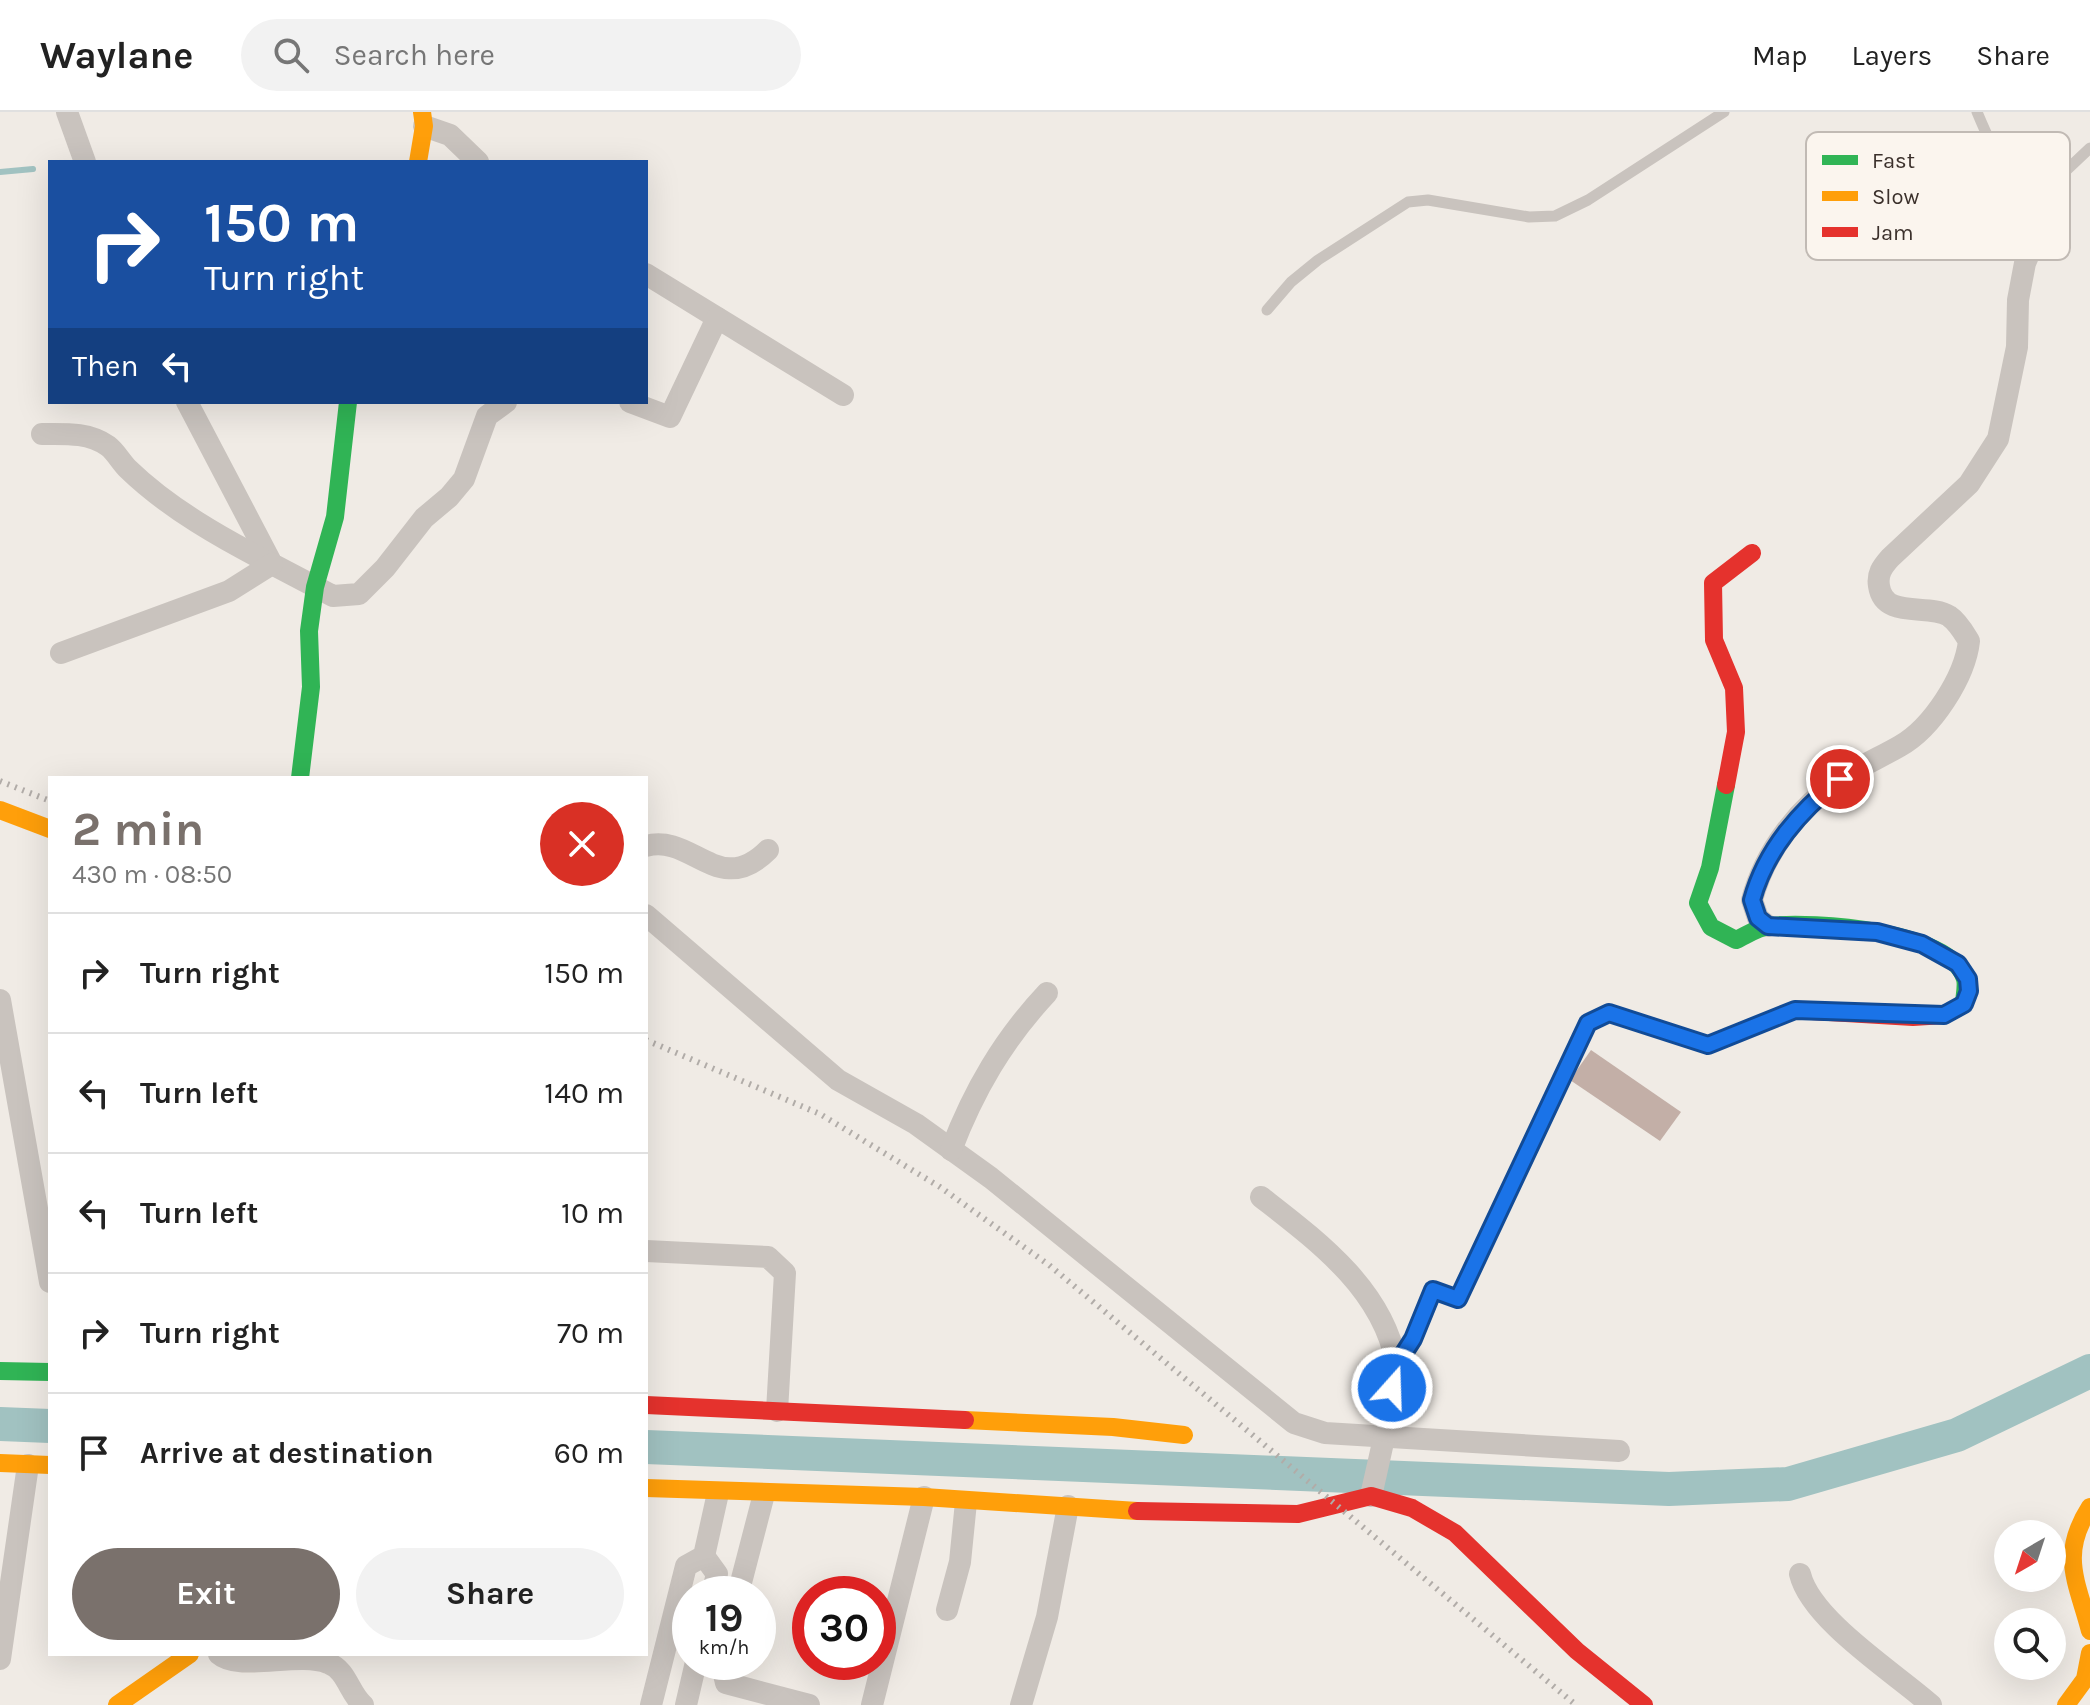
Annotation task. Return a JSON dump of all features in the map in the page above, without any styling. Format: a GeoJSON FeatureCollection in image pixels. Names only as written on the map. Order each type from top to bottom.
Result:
{"type":"FeatureCollection","features":[{"type":"Feature","properties":{"kind":"street"},"geometry":{"type":"LineString","coordinates":[[67,112],[84,160]]}},
{"type":"Feature","properties":{"kind":"street"},"geometry":{"type":"LineString","coordinates":[[418,160],[423,119],[450,135],[476,160]]}},
{"type":"Feature","properties":{"kind":"street"},"geometry":{"type":"LineString","coordinates":[[1768,926],[1758,918],[1752,900],[1771,853],[1794,821],[1840,779],[1915,736],[1957,683],[1967,661],[1969,641],[1950,617],[1931,609],[1901,608],[1889,604],[1880,592],[1878,582],[1880,570],[1890,558],[1969,484],[1998,439],[2017,347],[2018,300],[2026,260]]}},
{"type":"Feature","properties":{"kind":"street"},"geometry":{"type":"LineString","coordinates":[[648,275],[843,395]]}},
{"type":"Feature","properties":{"kind":"street"},"geometry":{"type":"LineString","coordinates":[[635,404],[670,417],[717,318]]}},
{"type":"Feature","properties":{"kind":"street"},"geometry":{"type":"LineString","coordinates":[[188,404],[272,564]]}},
{"type":"Feature","properties":{"kind":"street"},"geometry":{"type":"LineString","coordinates":[[300,776],[311,687],[309,631],[315,587],[335,517],[348,404]]}},
{"type":"Feature","properties":{"kind":"street"},"geometry":{"type":"LineString","coordinates":[[42,434],[79,434],[107,446],[128,470],[231,543],[333,596],[359,594],[385,568],[424,518],[464,479],[487,416],[503,404]]}},
{"type":"Feature","properties":{"kind":"street"},"geometry":{"type":"LineString","coordinates":[[1373,1489],[1397,1364],[1413,1339],[1433,1290],[1458,1299],[1588,1023],[1609,1013],[1708,1045],[1795,1010],[1944,1015],[1964,1004],[1969,991],[1968,979],[1958,964],[1922,944],[1877,932],[1768,926],[1736,940],[1711,927],[1698,903],[1710,868],[1736,732],[1734,688],[1714,640],[1713,583],[1752,553]]}},
{"type":"Feature","properties":{"kind":"street"},"geometry":{"type":"LineString","coordinates":[[61,653],[229,591],[272,564]]}},
{"type":"Feature","properties":{"kind":"street"},"geometry":{"type":"LineString","coordinates":[[0,810],[48,828]]}},
{"type":"Feature","properties":{"kind":"street"},"geometry":{"type":"LineString","coordinates":[[648,845],[659,842],[716,866],[737,870],[756,862],[768,850]]}},
{"type":"Feature","properties":{"kind":"street"},"geometry":{"type":"LineString","coordinates":[[648,917],[838,1080],[916,1124],[951,1150],[1294,1423],[1325,1433],[1382,1440],[1619,1451]]}},
{"type":"Feature","properties":{"kind":"street"},"geometry":{"type":"LineString","coordinates":[[951,1150],[971,1099],[993,1059],[1047,993]]}},
{"type":"Feature","properties":{"kind":"street"},"geometry":{"type":"LineString","coordinates":[[1,1007],[48,1271]]}},
{"type":"Feature","properties":{"kind":"street"},"geometry":{"type":"LineString","coordinates":[[1261,1197],[1324,1246],[1346,1270],[1367,1298],[1397,1364]]}},
{"type":"Feature","properties":{"kind":"street"},"geometry":{"type":"LineString","coordinates":[[648,1251],[768,1257],[778,1264],[785,1273],[777,1411]]}},
{"type":"Feature","properties":{"kind":"street"},"geometry":{"type":"LineString","coordinates":[[0,1371],[48,1372]]}},
{"type":"Feature","properties":{"kind":"street"},"geometry":{"type":"LineString","coordinates":[[648,1405],[1113,1427],[1184,1435]]}},
{"type":"Feature","properties":{"kind":"street"},"geometry":{"type":"LineString","coordinates":[[0,1463],[39,1465],[0,1659]]}},
{"type":"Feature","properties":{"kind":"street"},"geometry":{"type":"LineString","coordinates":[[648,1488],[1298,1514],[1373,1489],[1455,1533],[1577,1651],[1644,1705]]}},
{"type":"Feature","properties":{"kind":"street"},"geometry":{"type":"LineString","coordinates":[[716,1576],[704,1556],[718,1493]]}},
{"type":"Feature","properties":{"kind":"street"},"geometry":{"type":"LineString","coordinates":[[743,1576],[764,1494]]}},
{"type":"Feature","properties":{"kind":"street"},"geometry":{"type":"LineString","coordinates":[[872,1705],[924,1497]]}},
{"type":"Feature","properties":{"kind":"street"},"geometry":{"type":"LineString","coordinates":[[947,1610],[960,1562],[966,1502]]}},
{"type":"Feature","properties":{"kind":"street"},"geometry":{"type":"LineString","coordinates":[[1021,1705],[1047,1617],[1068,1506]]}},
{"type":"Feature","properties":{"kind":"street"},"geometry":{"type":"LineString","coordinates":[[2090,1507],[2078,1522],[2069,1545],[2090,1631]]}},
{"type":"Feature","properties":{"kind":"street"},"geometry":{"type":"LineString","coordinates":[[651,1705],[686,1566],[704,1556]]}},
{"type":"Feature","properties":{"kind":"street"},"geometry":{"type":"LineString","coordinates":[[1800,1574],[1803,1587],[1818,1609],[1931,1705]]}},
{"type":"Feature","properties":{"kind":"street"},"geometry":{"type":"LineString","coordinates":[[2066,1705],[2085,1679],[2090,1653]]}},
{"type":"Feature","properties":{"kind":"street"},"geometry":{"type":"LineString","coordinates":[[117,1705],[187,1656]]}},
{"type":"Feature","properties":{"kind":"street"},"geometry":{"type":"LineString","coordinates":[[223,1656],[238,1663],[268,1658],[337,1658],[356,1699],[363,1705]]}},
{"type":"Feature","properties":{"kind":"street"},"geometry":{"type":"LineString","coordinates":[[686,1705],[692,1680]]}},
{"type":"Feature","properties":{"kind":"street"},"geometry":{"type":"LineString","coordinates":[[725,1680],[726,1683],[809,1705]]}},
{"type":"Feature","properties":{"kind":"lane"},"geometry":{"type":"LineString","coordinates":[[1267,310],[1291,282],[1318,260],[1408,202],[1428,200],[1529,217],[1555,216],[1588,200],[1724,112]]}},
{"type":"Feature","properties":{"kind":"lane"},"geometry":{"type":"LineString","coordinates":[[1977,112],[1986,132]]}},
{"type":"Feature","properties":{"kind":"lane"},"geometry":{"type":"LineString","coordinates":[[2070,167],[2090,148]]}},
{"type":"Feature","properties":{"kind":"building"},"geometry":{"type":"Polygon","coordinates":[[[1591,1050],[1681,1112],[1660,1141],[1570,1080],[1591,1050]]]}},
{"type":"Feature","properties":{"kind":"waterway"},"geometry":{"type":"LineString","coordinates":[[0,172],[33,169]]}},
{"type":"Feature","properties":{"kind":"waterway"},"geometry":{"type":"LineString","coordinates":[[648,1447],[1669,1489],[1788,1484],[1957,1435],[2090,1371]]}},
{"type":"Feature","properties":{"kind":"waterway"},"geometry":{"type":"LineString","coordinates":[[0,1424],[48,1426]]}},
{"type":"Feature","properties":{"kind":"railway"},"geometry":{"type":"LineString","coordinates":[[0,781],[48,800]]}},
{"type":"Feature","properties":{"kind":"railway"},"geometry":{"type":"LineString","coordinates":[[648,1041],[820,1114],[940,1187],[1049,1265],[1576,1705]]}},
{"type":"Feature","properties":{"kind":"traffic: fast"},"geometry":{"type":"LineString","coordinates":[[300,776],[311,687],[309,631],[315,587],[335,517],[348,404]]}},
{"type":"Feature","properties":{"kind":"traffic: fast"},"geometry":{"type":"LineString","coordinates":[[1726,785],[1710,868],[1698,903],[1711,927],[1736,940],[1761,928],[1790,925],[1846,928],[1908,939],[1935,949],[1954,962],[1966,982],[1964,1004],[1961,1006]]}},
{"type":"Feature","properties":{"kind":"traffic: fast"},"geometry":{"type":"LineString","coordinates":[[0,1371],[48,1372]]}},
{"type":"Feature","properties":{"kind":"traffic: slow"},"geometry":{"type":"LineString","coordinates":[[418,160],[424,126],[422,112]]}},
{"type":"Feature","properties":{"kind":"traffic: slow"},"geometry":{"type":"LineString","coordinates":[[0,810],[48,828]]}},
{"type":"Feature","properties":{"kind":"traffic: slow"},"geometry":{"type":"LineString","coordinates":[[1397,1364],[1413,1339],[1433,1290],[1458,1299],[1588,1023],[1609,1013],[1644,1024]]}},
{"type":"Feature","properties":{"kind":"traffic: slow"},"geometry":{"type":"LineString","coordinates":[[965,1420],[1113,1427],[1184,1435]]}},
{"type":"Feature","properties":{"kind":"traffic: slow"},"geometry":{"type":"LineString","coordinates":[[0,1463],[48,1465]]}},
{"type":"Feature","properties":{"kind":"traffic: slow"},"geometry":{"type":"LineString","coordinates":[[648,1488],[924,1497],[1137,1511]]}},
{"type":"Feature","properties":{"kind":"traffic: slow"},"geometry":{"type":"LineString","coordinates":[[2090,1507],[2075,1540],[2073,1554],[2076,1582],[2090,1631]]}},
{"type":"Feature","properties":{"kind":"traffic: slow"},"geometry":{"type":"LineString","coordinates":[[2066,1705],[2085,1679],[2090,1653]]}},
{"type":"Feature","properties":{"kind":"traffic: slow"},"geometry":{"type":"LineString","coordinates":[[117,1705],[187,1656]]}},
{"type":"Feature","properties":{"kind":"traffic: jam"},"geometry":{"type":"LineString","coordinates":[[1726,785],[1736,732],[1734,688],[1714,640],[1713,583],[1752,553]]}},
{"type":"Feature","properties":{"kind":"traffic: jam"},"geometry":{"type":"LineString","coordinates":[[1644,1024],[1708,1045],[1795,1010],[1913,1017],[1944,1015],[1961,1006]]}},
{"type":"Feature","properties":{"kind":"traffic: jam"},"geometry":{"type":"LineString","coordinates":[[648,1405],[965,1420]]}},
{"type":"Feature","properties":{"kind":"traffic: jam"},"geometry":{"type":"LineString","coordinates":[[1137,1511],[1298,1514],[1371,1496],[1412,1508],[1455,1533],[1577,1651],[1644,1705]]}},
{"type":"Feature","properties":{"kind":"route"},"geometry":{"type":"LineString","coordinates":[[1392,1388],[1397,1364],[1413,1339],[1433,1290],[1458,1299],[1565,1066],[1588,1023],[1609,1013],[1640,1020],[1683,1039],[1708,1045],[1795,1010],[1913,1017],[1944,1015],[1964,1004],[1969,991],[1968,979],[1958,964],[1922,944],[1877,932],[1768,926],[1758,918],[1752,900],[1771,853],[1794,821],[1840,779]]}}]}
